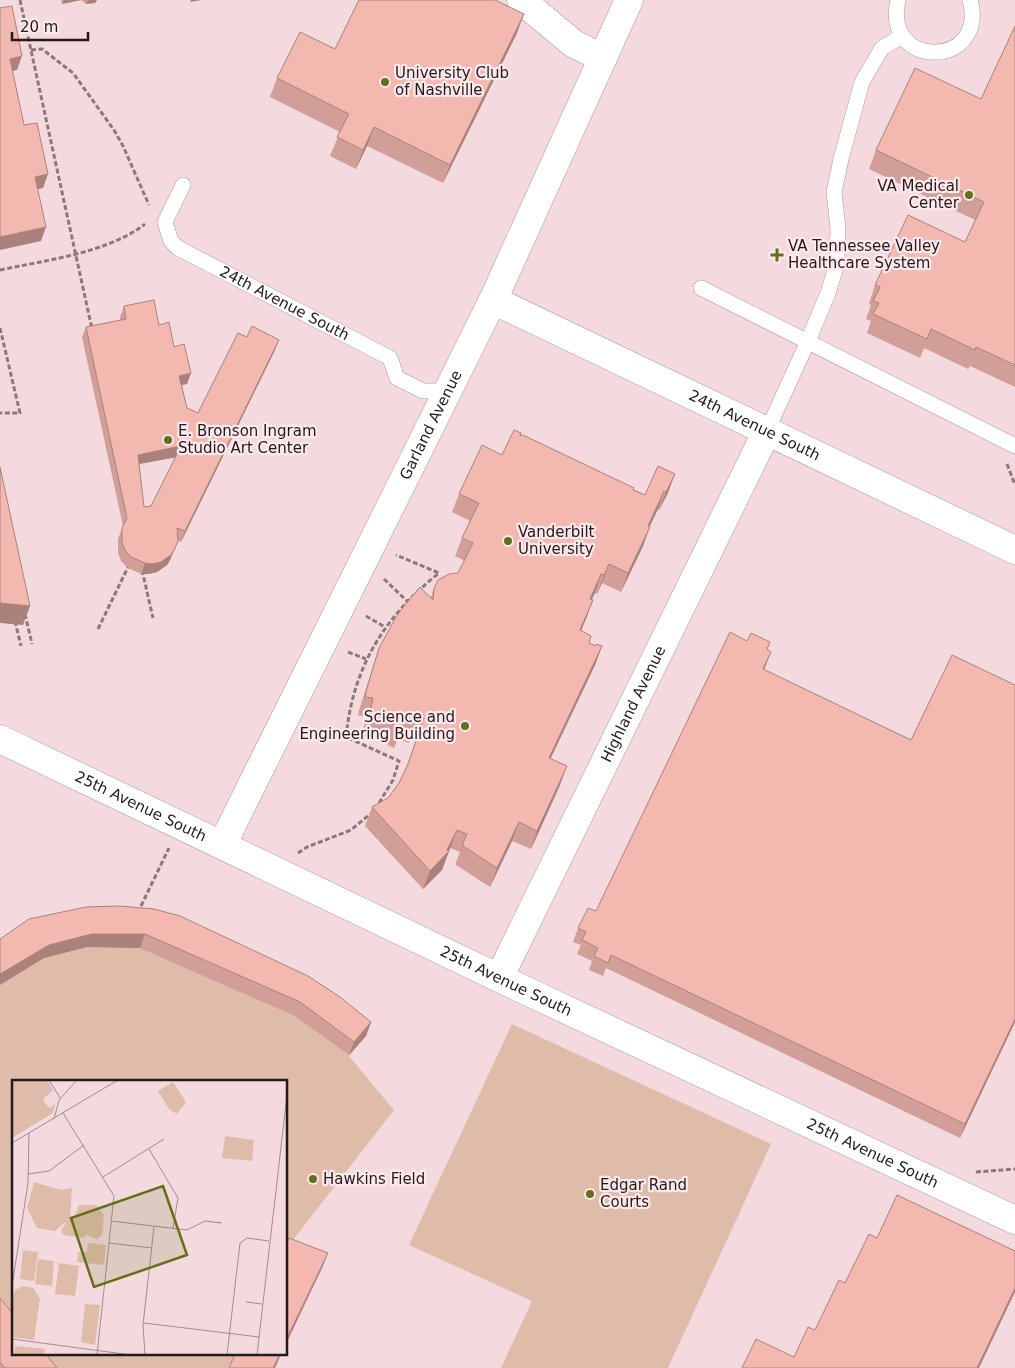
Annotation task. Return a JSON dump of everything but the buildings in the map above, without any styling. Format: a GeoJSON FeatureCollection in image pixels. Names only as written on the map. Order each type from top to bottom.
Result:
{"type":"FeatureCollection","features":[{"type":"Feature","properties":{"kind":"street"},"geometry":{"type":"LineString","coordinates":[[521,0],[574,44],[603,58]]}},
{"type":"Feature","properties":{"kind":"street","name":"Garland Avenue"},"geometry":{"type":"LineString","coordinates":[[222,845],[446,391],[493,300],[630,0]]}},
{"type":"Feature","properties":{"kind":"street","name":"24th Avenue South"},"geometry":{"type":"LineString","coordinates":[[493,300],[1015,550]]}},
{"type":"Feature","properties":{"kind":"street","name":"Highland Avenue"},"geometry":{"type":"LineString","coordinates":[[499,978],[766,431]]}},
{"type":"Feature","properties":{"kind":"street","name":"25th Avenue South"},"geometry":{"type":"LineString","coordinates":[[0,739],[499,978],[1015,1220]]}},
{"type":"Feature","properties":{"kind":"lane"},"geometry":{"type":"LineString","coordinates":[[898,0],[896,11],[897,24],[902,36],[910,45],[922,51],[934,53],[947,51],[958,45],[967,36],[972,24],[973,11],[970,0]]}},
{"type":"Feature","properties":{"kind":"lane"},"geometry":{"type":"LineString","coordinates":[[766,431],[808,341],[828,293],[837,264],[838,228],[834,192],[862,82],[882,48],[902,36]]}},
{"type":"Feature","properties":{"kind":"lane","name":"24th Avenue South"},"geometry":{"type":"LineString","coordinates":[[183,185],[165,222],[171,241],[178,248],[390,358],[397,378],[423,391],[446,391]]}},
{"type":"Feature","properties":{"kind":"lane"},"geometry":{"type":"LineString","coordinates":[[701,288],[808,341],[1009,451]]}},
{"type":"Feature","properties":{"kind":"path"},"geometry":{"type":"LineString","coordinates":[[20,0],[94,338]]}},
{"type":"Feature","properties":{"kind":"path"},"geometry":{"type":"LineString","coordinates":[[31,50],[42,49],[73,73],[114,130],[152,211]]}},
{"type":"Feature","properties":{"kind":"path"},"geometry":{"type":"LineString","coordinates":[[0,270],[96,248],[136,231],[148,222]]}},
{"type":"Feature","properties":{"kind":"path"},"geometry":{"type":"LineString","coordinates":[[0,328],[20,413],[0,413]]}},
{"type":"Feature","properties":{"kind":"path"},"geometry":{"type":"LineString","coordinates":[[1009,451],[1015,485]]}},
{"type":"Feature","properties":{"kind":"path"},"geometry":{"type":"LineString","coordinates":[[378,805],[393,780],[399,761],[346,737],[351,700],[366,659],[385,627],[418,590],[439,573],[395,554]]}},
{"type":"Feature","properties":{"kind":"path"},"geometry":{"type":"LineString","coordinates":[[98,629],[131,561]]}},
{"type":"Feature","properties":{"kind":"path"},"geometry":{"type":"LineString","coordinates":[[141,563],[152,618]]}},
{"type":"Feature","properties":{"kind":"path"},"geometry":{"type":"LineString","coordinates":[[383,578],[407,602]]}},
{"type":"Feature","properties":{"kind":"path"},"geometry":{"type":"LineString","coordinates":[[24,607],[32,644]]}},
{"type":"Feature","properties":{"kind":"path"},"geometry":{"type":"LineString","coordinates":[[14,614],[21,646]]}},
{"type":"Feature","properties":{"kind":"path"},"geometry":{"type":"LineString","coordinates":[[365,616],[385,627]]}},
{"type":"Feature","properties":{"kind":"path"},"geometry":{"type":"LineString","coordinates":[[348,651],[366,659]]}},
{"type":"Feature","properties":{"kind":"path"},"geometry":{"type":"LineString","coordinates":[[298,854],[307,847],[351,830],[374,810]]}},
{"type":"Feature","properties":{"kind":"path"},"geometry":{"type":"LineString","coordinates":[[141,906],[169,846]]}},
{"type":"Feature","properties":{"kind":"path"},"geometry":{"type":"LineString","coordinates":[[973,1172],[1015,1169]]}},
{"type":"Feature","properties":{"kind":"shaded area","name":"Hawkins Field"},"geometry":{"type":"Polygon","coordinates":[[[81,921],[336,1010],[366,1036],[349,1056],[394,1110],[288,1246],[288,1080],[12,1080],[12,1356],[280,1356],[275,1368],[0,1368],[0,948],[81,921]]]}},
{"type":"Feature","properties":{"kind":"shaded area","name":"Edgar Rand Courts"},"geometry":{"type":"Polygon","coordinates":[[[512,1024],[771,1144],[668,1368],[501,1368],[532,1301],[409,1245],[512,1024]]]}},
{"type":"Feature","properties":{"kind":"place","name":"University Club of Nashville"},"geometry":{"type":"Point","coordinates":[385,82]}},
{"type":"Feature","properties":{"kind":"place","name":"VA Medical Center"},"geometry":{"type":"Point","coordinates":[969,195]}},
{"type":"Feature","properties":{"kind":"place","name":"VA Tennessee Valley Healthcare System"},"geometry":{"type":"Point","coordinates":[777,255]}},
{"type":"Feature","properties":{"kind":"place","name":"E. Bronson Ingram Studio Art Center"},"geometry":{"type":"Point","coordinates":[168,440]}},
{"type":"Feature","properties":{"kind":"place","name":"Vanderbilt University"},"geometry":{"type":"Point","coordinates":[508,541]}},
{"type":"Feature","properties":{"kind":"place","name":"Science and Engineering Building"},"geometry":{"type":"Point","coordinates":[465,726]}},
{"type":"Feature","properties":{"kind":"place","name":"Hawkins Field"},"geometry":{"type":"Point","coordinates":[313,1179]}},
{"type":"Feature","properties":{"kind":"place","name":"Edgar Rand Courts"},"geometry":{"type":"Point","coordinates":[590,1194]}}]}
